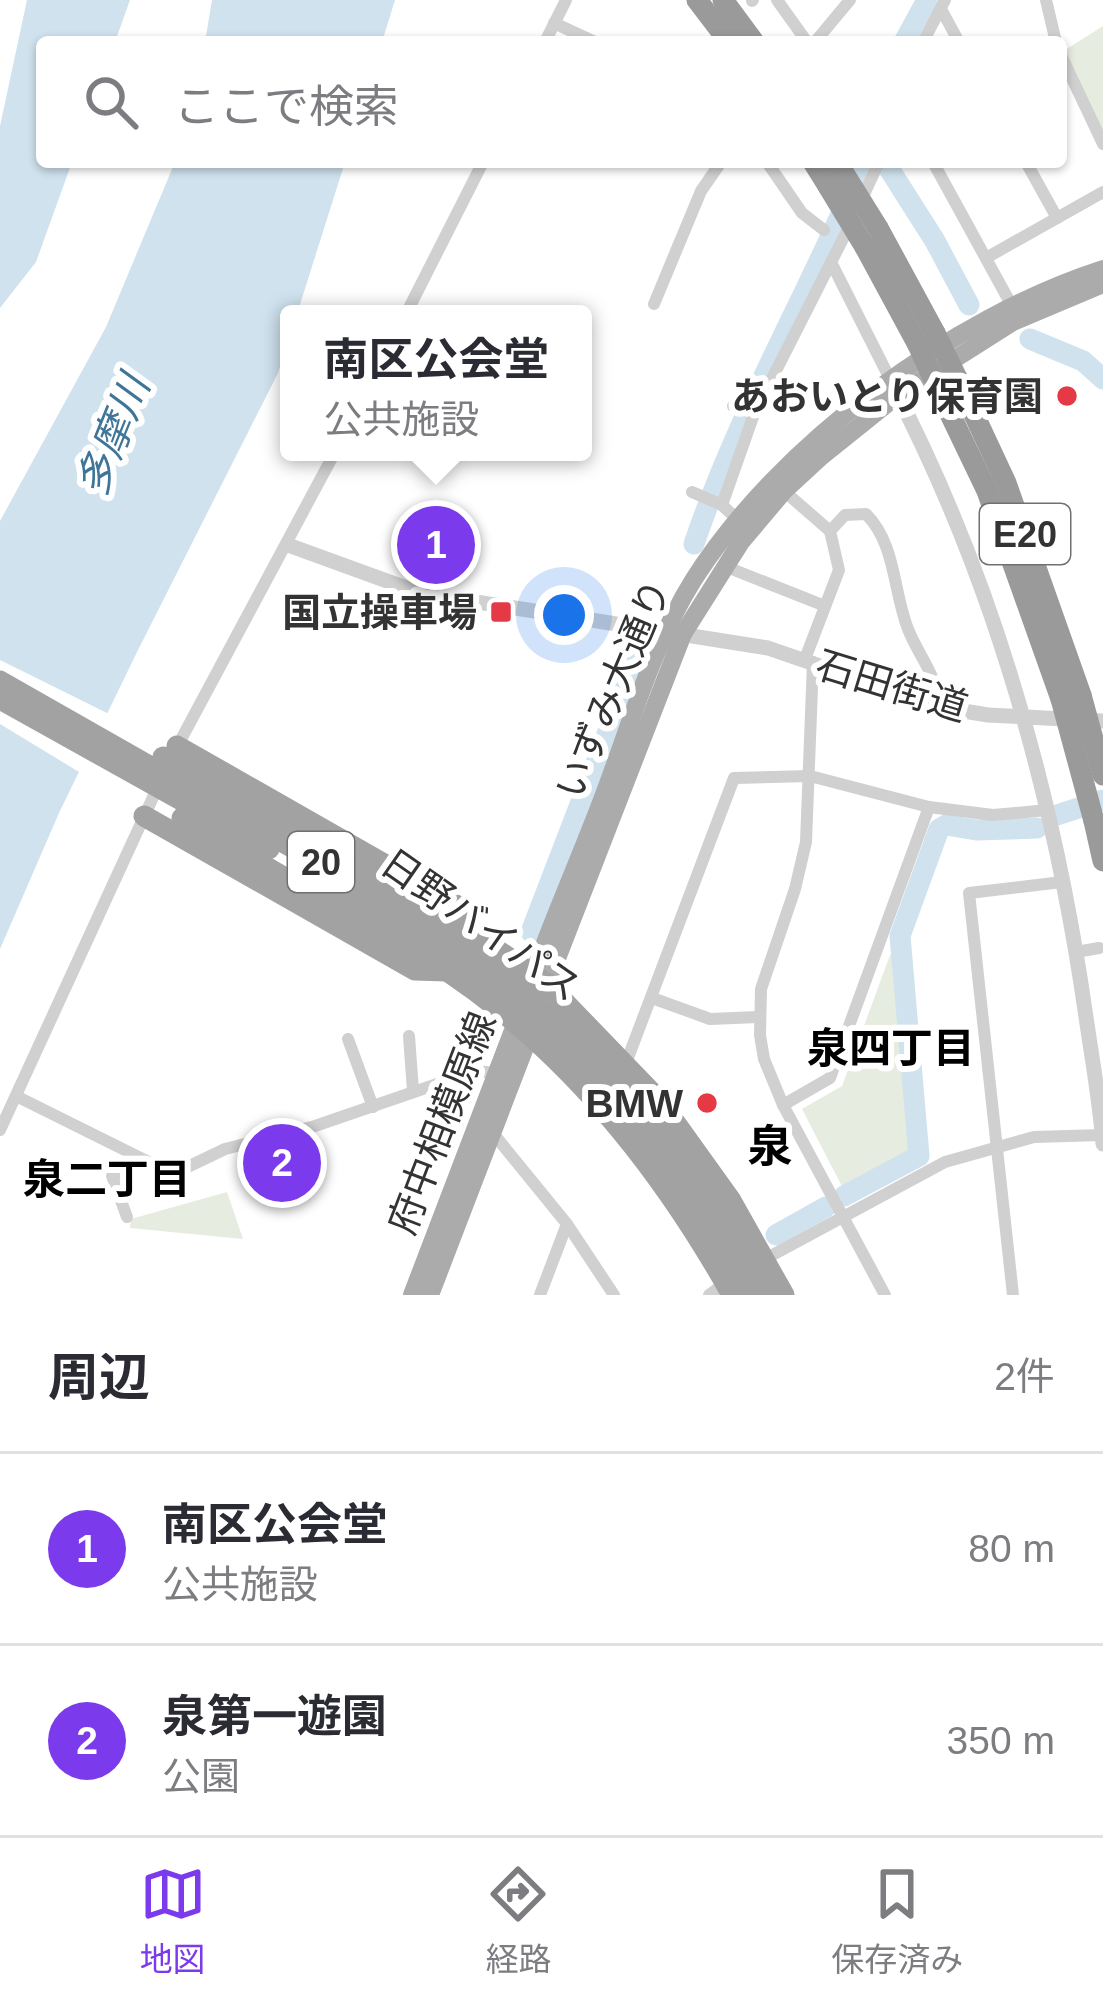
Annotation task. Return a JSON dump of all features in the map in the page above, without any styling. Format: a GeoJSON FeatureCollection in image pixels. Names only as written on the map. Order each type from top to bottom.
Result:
{"type":"FeatureCollection","features":[{"type":"Feature","properties":{"kind":"highway"},"geometry":{"type":"LineString","coordinates":[[697,0],[724,36]]}},
{"type":"Feature","properties":{"kind":"highway"},"geometry":{"type":"LineString","coordinates":[[723,0],[750,36]]}},
{"type":"Feature","properties":{"kind":"highway","name":"E20"},"geometry":{"type":"LineString","coordinates":[[817,168],[872,237]]}},
{"type":"Feature","properties":{"kind":"highway","name":"E20"},"geometry":{"type":"LineString","coordinates":[[840,168],[948,383],[1006,483],[1071,697],[1103,775]]}},
{"type":"Feature","properties":{"kind":"highway"},"geometry":{"type":"LineString","coordinates":[[0,680],[89,718],[328,850],[471,932],[540,980],[617,1078],[704,1160],[784,1295]]}},
{"type":"Feature","properties":{"kind":"highway","name":"日野バイパス"},"geometry":{"type":"LineString","coordinates":[[0,680],[428,924],[523,991],[617,1078],[703,1186],[766,1295]]}},
{"type":"Feature","properties":{"kind":"highway","name":"E20"},"geometry":{"type":"LineString","coordinates":[[1071,697],[1103,861]]}},
{"type":"Feature","properties":{"kind":"highway"},"geometry":{"type":"LineString","coordinates":[[0,700],[131,788],[448,972],[522,1031],[626,1134],[674,1198],[722,1291]]}},
{"type":"Feature","properties":{"kind":"highway","name":"日野バイパス"},"geometry":{"type":"LineString","coordinates":[[0,700],[420,937],[617,1078],[748,1295]]}},
{"type":"Feature","properties":{"kind":"highway"},"geometry":{"type":"LineString","coordinates":[[177,746],[456,905],[471,932]]}},
{"type":"Feature","properties":{"kind":"highway"},"geometry":{"type":"LineString","coordinates":[[144,816],[415,970],[448,972]]}},
{"type":"Feature","properties":{"kind":"main road","name":"いずみ大通り"},"geometry":{"type":"LineString","coordinates":[[540,980],[693,581],[738,520],[824,434],[1012,305],[1103,268]]}},
{"type":"Feature","properties":{"kind":"main road","name":"いずみ大通り"},"geometry":{"type":"LineString","coordinates":[[675,633],[784,491],[895,388],[1013,322],[1103,284]]}},
{"type":"Feature","properties":{"kind":"main road","name":"府中相模原線"},"geometry":{"type":"LineString","coordinates":[[430,1295],[492,1132],[540,980]]}},
{"type":"Feature","properties":{"kind":"main road","name":"府中相模原線"},"geometry":{"type":"LineString","coordinates":[[412,1295],[497,1073],[522,1031]]}},
{"type":"Feature","properties":{"kind":"street"},"geometry":{"type":"LineString","coordinates":[[547,36],[566,0]]}},
{"type":"Feature","properties":{"kind":"street"},"geometry":{"type":"LineString","coordinates":[[777,0],[806,36]]}},
{"type":"Feature","properties":{"kind":"street"},"geometry":{"type":"LineString","coordinates":[[817,36],[850,0]]}},
{"type":"Feature","properties":{"kind":"street"},"geometry":{"type":"LineString","coordinates":[[1046,0],[1055,36]]}},
{"type":"Feature","properties":{"kind":"street"},"geometry":{"type":"LineString","coordinates":[[926,36],[943,4]]}},
{"type":"Feature","properties":{"kind":"street"},"geometry":{"type":"LineString","coordinates":[[943,4],[956,36]]}},
{"type":"Feature","properties":{"kind":"street"},"geometry":{"type":"LineString","coordinates":[[554,23],[582,36]]}},
{"type":"Feature","properties":{"kind":"street"},"geometry":{"type":"LineString","coordinates":[[1067,68],[1103,144]]}},
{"type":"Feature","properties":{"kind":"street"},"geometry":{"type":"LineString","coordinates":[[411,305],[480,168]]}},
{"type":"Feature","properties":{"kind":"street"},"geometry":{"type":"LineString","coordinates":[[654,304],[701,191],[717,168]]}},
{"type":"Feature","properties":{"kind":"street"},"geometry":{"type":"LineString","coordinates":[[771,168],[802,214],[824,230]]}},
{"type":"Feature","properties":{"kind":"street"},"geometry":{"type":"LineString","coordinates":[[719,504],[743,410],[832,264],[876,168]]}},
{"type":"Feature","properties":{"kind":"street"},"geometry":{"type":"LineString","coordinates":[[936,168],[1012,305]]}},
{"type":"Feature","properties":{"kind":"street"},"geometry":{"type":"LineString","coordinates":[[1029,168],[1057,218]]}},
{"type":"Feature","properties":{"kind":"street"},"geometry":{"type":"LineString","coordinates":[[986,258],[1103,192]]}},
{"type":"Feature","properties":{"kind":"street"},"geometry":{"type":"LineString","coordinates":[[832,264],[895,388],[966,548],[1022,716],[1048,810],[1076,952],[1103,1144]]}},
{"type":"Feature","properties":{"kind":"street"},"geometry":{"type":"LineString","coordinates":[[0,1130],[177,746],[330,461]]}},
{"type":"Feature","properties":{"kind":"street"},"geometry":{"type":"LineString","coordinates":[[784,491],[830,531],[839,570],[809,660],[806,842],[760,989],[758,1017],[764,1059],[783,1105],[885,1295]]}},
{"type":"Feature","properties":{"kind":"street"},"geometry":{"type":"LineString","coordinates":[[695,493],[738,520]]}},
{"type":"Feature","properties":{"kind":"street"},"geometry":{"type":"LineString","coordinates":[[830,531],[845,515],[866,514],[872,519],[888,550],[908,628],[938,688],[939,707]]}},
{"type":"Feature","properties":{"kind":"street","name":"石田街道"},"geometry":{"type":"LineString","coordinates":[[287,545],[420,593],[754,645],[939,707],[1103,721]]}},
{"type":"Feature","properties":{"kind":"street"},"geometry":{"type":"LineString","coordinates":[[724,566],[825,606]]}},
{"type":"Feature","properties":{"kind":"street"},"geometry":{"type":"LineString","coordinates":[[617,1078],[734,778],[810,776],[929,808],[993,814],[1048,810]]}},
{"type":"Feature","properties":{"kind":"street"},"geometry":{"type":"LineString","coordinates":[[783,1105],[830,1078],[929,808]]}},
{"type":"Feature","properties":{"kind":"street"},"geometry":{"type":"LineString","coordinates":[[1013,1295],[969,893],[1062,882]]}},
{"type":"Feature","properties":{"kind":"street"},"geometry":{"type":"LineString","coordinates":[[1076,952],[1100,948]]}},
{"type":"Feature","properties":{"kind":"street"},"geometry":{"type":"LineString","coordinates":[[652,998],[710,1019],[758,1017]]}},
{"type":"Feature","properties":{"kind":"street"},"geometry":{"type":"LineString","coordinates":[[410,1036],[412,1091]]}},
{"type":"Feature","properties":{"kind":"street"},"geometry":{"type":"LineString","coordinates":[[348,1039],[373,1106]]}},
{"type":"Feature","properties":{"kind":"street"},"geometry":{"type":"LineString","coordinates":[[16,1096],[172,1174],[225,1149],[315,1126],[475,1071],[497,1073]]}},
{"type":"Feature","properties":{"kind":"street"},"geometry":{"type":"LineString","coordinates":[[492,1132],[567,1224],[614,1295]]}},
{"type":"Feature","properties":{"kind":"street"},"geometry":{"type":"LineString","coordinates":[[764,1259],[945,1162],[1034,1137],[1102,1135]]}},
{"type":"Feature","properties":{"kind":"street"},"geometry":{"type":"LineString","coordinates":[[127,1217],[112,1176],[146,1161]]}},
{"type":"Feature","properties":{"kind":"street"},"geometry":{"type":"LineString","coordinates":[[540,1295],[567,1224]]}},
{"type":"Feature","properties":{"kind":"shaded area"},"geometry":{"type":"Polygon","coordinates":[[[1103,26],[1103,132],[1067,54],[1067,49],[1103,26]]]}},
{"type":"Feature","properties":{"kind":"shaded area"},"geometry":{"type":"Polygon","coordinates":[[[906,950],[929,1157],[849,1200],[802,1109],[842,1086],[890,955],[906,950]]]}},
{"type":"Feature","properties":{"kind":"shaded area"},"geometry":{"type":"Polygon","coordinates":[[[311,1139],[321,1165],[256,1190],[243,1162],[311,1139]]]}},
{"type":"Feature","properties":{"kind":"shaded area"},"geometry":{"type":"Polygon","coordinates":[[[227,1192],[243,1239],[130,1228],[131,1219],[227,1192]]]}},
{"type":"Feature","properties":{"kind":"water"},"geometry":{"type":"Polygon","coordinates":[[[27,0],[130,0],[117,36],[36,36],[36,168],[70,168],[36,262],[0,308],[0,126],[27,0]]]}},
{"type":"Feature","properties":{"kind":"water"},"geometry":{"type":"Polygon","coordinates":[[[212,0],[395,0],[384,36],[206,36],[212,0]]]}},
{"type":"Feature","properties":{"kind":"water","name":"多摩川"},"geometry":{"type":"Polygon","coordinates":[[[172,168],[343,168],[300,305],[280,305],[278,373],[59,813],[0,949],[0,521],[106,327],[172,168]]]}},
{"type":"Feature","properties":{"kind":"pier"},"geometry":{"type":"Polygon","coordinates":[[[0,660],[113,716],[84,775],[0,724],[0,660]]]}},
{"type":"Feature","properties":{"kind":"waterway"},"geometry":{"type":"LineString","coordinates":[[907,36],[927,0]]}},
{"type":"Feature","properties":{"kind":"waterway"},"geometry":{"type":"LineString","coordinates":[[694,544],[732,446],[861,168]]}},
{"type":"Feature","properties":{"kind":"waterway"},"geometry":{"type":"LineString","coordinates":[[889,168],[969,305]]}},
{"type":"Feature","properties":{"kind":"waterway"},"geometry":{"type":"LineString","coordinates":[[1030,339],[1083,361],[1103,379]]}},
{"type":"Feature","properties":{"kind":"waterway"},"geometry":{"type":"LineString","coordinates":[[531,932],[644,638]]}},
{"type":"Feature","properties":{"kind":"waterway"},"geometry":{"type":"LineString","coordinates":[[1057,815],[1103,800]]}},
{"type":"Feature","properties":{"kind":"waterway"},"geometry":{"type":"LineString","coordinates":[[844,1196],[919,1156],[900,936],[939,829],[946,825],[976,830],[1037,828]]}},
{"type":"Feature","properties":{"kind":"waterway"},"geometry":{"type":"LineString","coordinates":[[776,1235],[826,1207]]}},
{"type":"Feature","properties":{"kind":"place","name":"あおいとり保育園"},"geometry":{"type":"Point","coordinates":[1067,396]}},
{"type":"Feature","properties":{"kind":"place","name":"南区公会堂"},"geometry":{"type":"Point","coordinates":[436,545]}},
{"type":"Feature","properties":{"kind":"place","name":"国立操車場"},"geometry":{"type":"Point","coordinates":[501,612]}},
{"type":"Feature","properties":{"kind":"place","name":"BMW"},"geometry":{"type":"Point","coordinates":[707,1103]}},
{"type":"Feature","properties":{"kind":"place","name":"泉第一遊園"},"geometry":{"type":"Point","coordinates":[282,1163]}},
{"type":"Feature","properties":{"kind":"district","name":"泉四丁目"},"geometry":{"type":"Point","coordinates":[891,1048]}},
{"type":"Feature","properties":{"kind":"district","name":"泉"},"geometry":{"type":"Point","coordinates":[770,1146]}},
{"type":"Feature","properties":{"kind":"district","name":"泉二丁目"},"geometry":{"type":"Point","coordinates":[107,1179]}}]}
